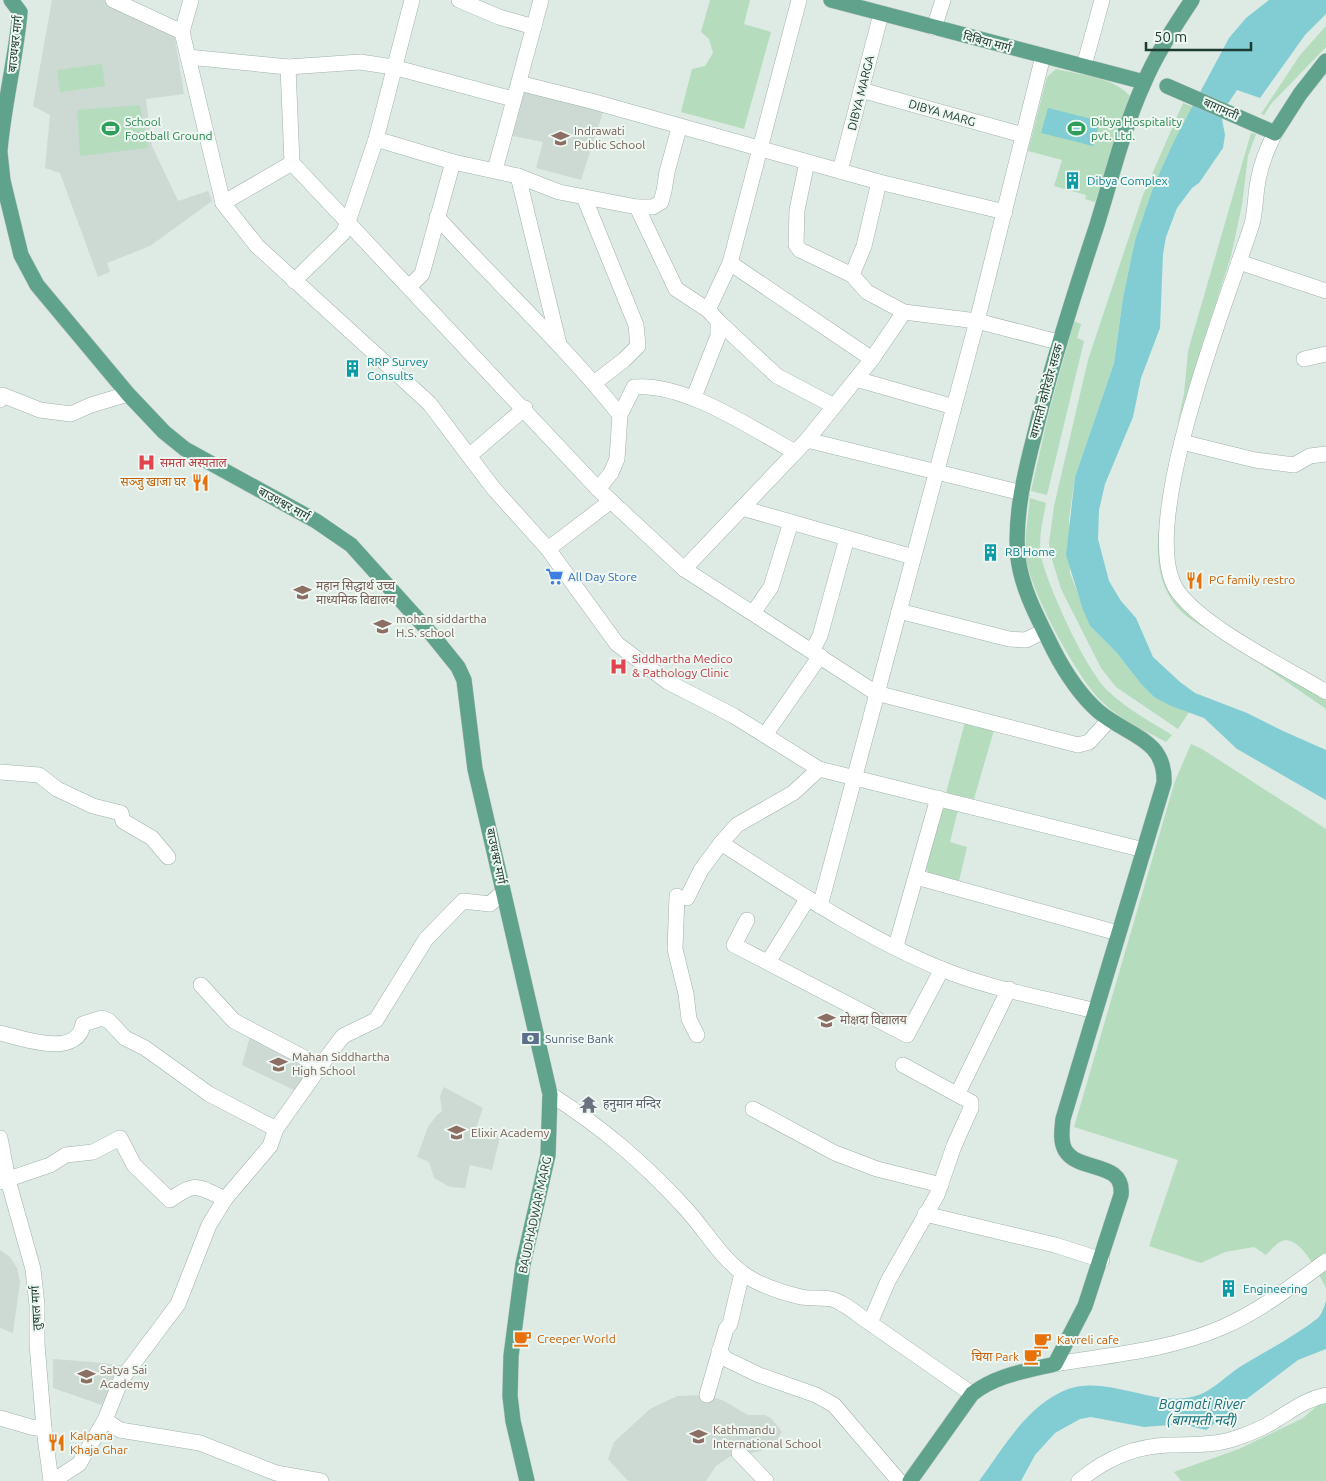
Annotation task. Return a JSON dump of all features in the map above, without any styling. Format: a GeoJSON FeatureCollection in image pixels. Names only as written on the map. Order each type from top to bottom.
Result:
{"type":"FeatureCollection","features":[{"type":"Feature","properties":{"kind":"main road","name":"बाउधश्वर मार्ग"},"geometry":{"type":"LineString","coordinates":[[11,0],[20,12],[5,86],[0,152],[3,181],[21,255],[38,285],[128,394],[164,432],[186,449],[316,521],[351,545],[433,636],[458,667],[464,680],[468,698],[474,769],[503,892]]}},
{"type":"Feature","properties":{"kind":"main road","name":"दिबिया मार्ग"},"geometry":{"type":"LineString","coordinates":[[831,0],[872,8],[934,28],[1144,82]]}},
{"type":"Feature","properties":{"kind":"main road","name":"बागमती कोरिडोर सडक"},"geometry":{"type":"LineString","coordinates":[[1144,850],[1164,783],[1164,767],[1158,753],[1152,746],[1110,720],[1080,691],[1056,654],[1033,608],[1018,559],[1018,533],[1022,493],[1058,342],[1125,133],[1144,82],[1192,0]]}},
{"type":"Feature","properties":{"kind":"main road"},"geometry":{"type":"LineString","coordinates":[[1275,133],[1300,94],[1326,61]]}},
{"type":"Feature","properties":{"kind":"main road","name":"बागामती"},"geometry":{"type":"LineString","coordinates":[[1168,86],[1275,133]]}},
{"type":"Feature","properties":{"kind":"main road"},"geometry":{"type":"LineString","coordinates":[[910,1481],[972,1394],[984,1385],[1002,1377],[1055,1364],[1085,1306],[1102,1260],[1121,1195],[1120,1182],[1113,1174],[1068,1155],[1064,1149],[1062,1136],[1063,1119],[1144,850]]}},
{"type":"Feature","properties":{"kind":"main road","name":"BAUDHADWAR MARG"},"geometry":{"type":"LineString","coordinates":[[503,892],[550,1094],[548,1155],[523,1264],[511,1356],[510,1396],[513,1421],[527,1481]]}},
{"type":"Feature","properties":{"kind":"street"},"geometry":{"type":"LineString","coordinates":[[113,0],[182,32]]}},
{"type":"Feature","properties":{"kind":"street"},"geometry":{"type":"LineString","coordinates":[[191,0],[182,32],[223,203],[258,246],[294,281],[429,403],[494,489],[548,548],[617,644],[668,682],[765,735],[819,769],[1144,850]]}},
{"type":"Feature","properties":{"kind":"street"},"geometry":{"type":"LineString","coordinates":[[294,281],[343,233],[348,222],[376,139],[393,67],[412,0]]}},
{"type":"Feature","properties":{"kind":"street"},"geometry":{"type":"LineString","coordinates":[[458,0],[499,17],[534,27]]}},
{"type":"Feature","properties":{"kind":"street"},"geometry":{"type":"LineString","coordinates":[[495,170],[541,0]]}},
{"type":"Feature","properties":{"kind":"street"},"geometry":{"type":"LineString","coordinates":[[694,397],[718,336],[713,316],[762,148],[799,0]]}},
{"type":"Feature","properties":{"kind":"street"},"geometry":{"type":"LineString","coordinates":[[934,28],[943,0]]}},
{"type":"Feature","properties":{"kind":"street"},"geometry":{"type":"LineString","coordinates":[[1084,66],[1102,0]]}},
{"type":"Feature","properties":{"kind":"street","name":"DIBYA MARGA"},"geometry":{"type":"LineString","coordinates":[[840,171],[861,90],[872,8]]}},
{"type":"Feature","properties":{"kind":"street"},"geometry":{"type":"LineString","coordinates":[[768,962],[814,902],[855,777],[876,692],[977,321],[1042,56]]}},
{"type":"Feature","properties":{"kind":"street"},"geometry":{"type":"LineString","coordinates":[[188,57],[288,67],[360,62],[393,67],[514,99]]}},
{"type":"Feature","properties":{"kind":"street"},"geometry":{"type":"LineString","coordinates":[[288,67],[292,163],[525,408],[598,489],[684,570],[876,692],[1078,744],[1089,742],[1110,720]]}},
{"type":"Feature","properties":{"kind":"street"},"geometry":{"type":"LineString","coordinates":[[519,83],[592,101],[679,128],[762,148],[879,182],[1005,212]]}},
{"type":"Feature","properties":{"kind":"street","name":"DIBYA MARG"},"geometry":{"type":"LineString","coordinates":[[861,90],[1023,135]]}},
{"type":"Feature","properties":{"kind":"street"},"geometry":{"type":"LineString","coordinates":[[376,139],[453,162],[518,176],[559,192],[637,207],[653,207],[660,202],[679,128]]}},
{"type":"Feature","properties":{"kind":"street"},"geometry":{"type":"LineString","coordinates":[[1275,133],[1266,152],[1259,177],[1253,221],[1182,442],[1173,487],[1167,543],[1173,583],[1185,601],[1202,616],[1242,643],[1326,692]]}},
{"type":"Feature","properties":{"kind":"street"},"geometry":{"type":"LineString","coordinates":[[409,287],[422,274],[453,162]]}},
{"type":"Feature","properties":{"kind":"street"},"geometry":{"type":"LineString","coordinates":[[807,162],[798,210],[796,245],[800,250],[852,275],[867,292],[904,312],[977,321],[1058,342]]}},
{"type":"Feature","properties":{"kind":"street"},"geometry":{"type":"LineString","coordinates":[[223,203],[292,163]]}},
{"type":"Feature","properties":{"kind":"street"},"geometry":{"type":"LineString","coordinates":[[518,176],[559,345]]}},
{"type":"Feature","properties":{"kind":"street"},"geometry":{"type":"LineString","coordinates":[[852,275],[864,246],[879,182]]}},
{"type":"Feature","properties":{"kind":"street"},"geometry":{"type":"LineString","coordinates":[[584,197],[636,325],[638,346],[624,360],[594,382]]}},
{"type":"Feature","properties":{"kind":"street"},"geometry":{"type":"LineString","coordinates":[[637,207],[676,289],[713,316],[777,376],[834,406]]}},
{"type":"Feature","properties":{"kind":"street"},"geometry":{"type":"LineString","coordinates":[[438,217],[493,279],[594,382],[620,415]]}},
{"type":"Feature","properties":{"kind":"street"},"geometry":{"type":"LineString","coordinates":[[1239,262],[1326,291]]}},
{"type":"Feature","properties":{"kind":"street"},"geometry":{"type":"LineString","coordinates":[[730,263],[872,359]]}},
{"type":"Feature","properties":{"kind":"street"},"geometry":{"type":"LineString","coordinates":[[684,570],[807,440],[872,359],[904,312]]}},
{"type":"Feature","properties":{"kind":"street"},"geometry":{"type":"LineString","coordinates":[[1304,359],[1326,354]]}},
{"type":"Feature","properties":{"kind":"street"},"geometry":{"type":"LineString","coordinates":[[856,379],[954,407]]}},
{"type":"Feature","properties":{"kind":"street"},"geometry":{"type":"LineString","coordinates":[[598,489],[612,473],[617,459],[620,415],[634,387],[643,386],[694,397],[794,452]]}},
{"type":"Feature","properties":{"kind":"street"},"geometry":{"type":"LineString","coordinates":[[0,400],[2,395],[40,410],[71,414],[91,405],[128,394]]}},
{"type":"Feature","properties":{"kind":"street"},"geometry":{"type":"LineString","coordinates":[[469,456],[525,408]]}},
{"type":"Feature","properties":{"kind":"street"},"geometry":{"type":"LineString","coordinates":[[807,440],[1022,493]]}},
{"type":"Feature","properties":{"kind":"street"},"geometry":{"type":"LineString","coordinates":[[1182,442],[1255,460],[1294,465],[1310,456],[1326,454]]}},
{"type":"Feature","properties":{"kind":"street"},"geometry":{"type":"LineString","coordinates":[[548,548],[611,502]]}},
{"type":"Feature","properties":{"kind":"street"},"geometry":{"type":"LineString","coordinates":[[742,508],[913,557]]}},
{"type":"Feature","properties":{"kind":"street"},"geometry":{"type":"LineString","coordinates":[[753,613],[771,587],[791,522]]}},
{"type":"Feature","properties":{"kind":"street"},"geometry":{"type":"LineString","coordinates":[[765,735],[816,654],[847,538]]}},
{"type":"Feature","properties":{"kind":"street"},"geometry":{"type":"LineString","coordinates":[[899,611],[1009,639],[1026,640],[1044,631]]}},
{"type":"Feature","properties":{"kind":"street"},"geometry":{"type":"LineString","coordinates":[[697,1035],[689,1019],[686,994],[675,949],[682,897],[701,870],[741,822],[793,793],[819,769]]}},
{"type":"Feature","properties":{"kind":"street"},"geometry":{"type":"LineString","coordinates":[[0,772],[39,775],[57,789],[93,806],[120,813],[123,821],[152,838],[168,857]]}},
{"type":"Feature","properties":{"kind":"street"},"geometry":{"type":"LineString","coordinates":[[896,946],[938,798]]}},
{"type":"Feature","properties":{"kind":"street"},"geometry":{"type":"LineString","coordinates":[[722,844],[814,902],[942,969],[1094,1011]]}},
{"type":"Feature","properties":{"kind":"street"},"geometry":{"type":"LineString","coordinates":[[916,876],[1118,933]]}},
{"type":"Feature","properties":{"kind":"street"},"geometry":{"type":"LineString","coordinates":[[52,1481],[79,1464],[105,1420],[121,1380],[178,1304],[209,1225],[225,1199],[270,1146],[276,1129],[320,1066],[344,1036],[376,1020],[426,939],[463,901],[490,904],[503,892]]}},
{"type":"Feature","properties":{"kind":"street"},"geometry":{"type":"LineString","coordinates":[[747,920],[734,945],[907,1035],[942,969]]}},
{"type":"Feature","properties":{"kind":"street"},"geometry":{"type":"LineString","coordinates":[[202,986],[234,1021],[245,1029],[320,1066]]}},
{"type":"Feature","properties":{"kind":"street"},"geometry":{"type":"LineString","coordinates":[[958,1093],[1009,989]]}},
{"type":"Feature","properties":{"kind":"street"},"geometry":{"type":"LineString","coordinates":[[0,1033],[50,1045],[63,1043],[77,1037],[82,1032],[83,1024],[102,1018],[109,1021],[125,1038],[145,1048],[210,1094],[276,1129]]}},
{"type":"Feature","properties":{"kind":"street"},"geometry":{"type":"LineString","coordinates":[[870,1323],[888,1281],[941,1185],[971,1108],[971,1102],[958,1093],[903,1065]]}},
{"type":"Feature","properties":{"kind":"street"},"geometry":{"type":"LineString","coordinates":[[550,1094],[622,1145],[640,1161],[688,1211],[722,1254],[742,1272],[758,1282],[785,1292],[802,1297],[833,1300],[870,1323],[972,1394]]}},
{"type":"Feature","properties":{"kind":"street"},"geometry":{"type":"LineString","coordinates":[[753,1109],[834,1153],[877,1169],[941,1185]]}},
{"type":"Feature","properties":{"kind":"street","name":"तुषाल मार्ग"},"geometry":{"type":"LineString","coordinates":[[0,1138],[4,1181],[33,1269],[37,1305],[37,1344],[44,1428],[52,1481]]}},
{"type":"Feature","properties":{"kind":"street"},"geometry":{"type":"LineString","coordinates":[[4,1181],[50,1165],[66,1155],[93,1152],[120,1138],[134,1165],[170,1200],[186,1188],[197,1186],[225,1199]]}},
{"type":"Feature","properties":{"kind":"street"},"geometry":{"type":"LineString","coordinates":[[925,1214],[1055,1245],[1102,1260]]}},
{"type":"Feature","properties":{"kind":"street"},"geometry":{"type":"LineString","coordinates":[[1055,1364],[1175,1342],[1211,1332],[1254,1310],[1326,1262]]}},
{"type":"Feature","properties":{"kind":"street"},"geometry":{"type":"LineString","coordinates":[[707,1396],[726,1329],[730,1324],[742,1272]]}},
{"type":"Feature","properties":{"kind":"street"},"geometry":{"type":"LineString","coordinates":[[719,1352],[726,1358],[759,1375],[816,1395],[834,1405],[899,1481]]}},
{"type":"Feature","properties":{"kind":"street"},"geometry":{"type":"LineString","coordinates":[[1079,1481],[1112,1458],[1135,1449],[1168,1445],[1206,1445],[1228,1440],[1254,1431],[1306,1400],[1326,1395]]}},
{"type":"Feature","properties":{"kind":"street"},"geometry":{"type":"LineString","coordinates":[[0,1418],[31,1427],[44,1428]]}},
{"type":"Feature","properties":{"kind":"street"},"geometry":{"type":"LineString","coordinates":[[105,1420],[120,1430],[200,1443],[276,1473],[301,1479],[321,1481]]}},
{"type":"Feature","properties":{"kind":"street"},"geometry":{"type":"LineString","coordinates":[[739,1453],[766,1481]]}},
{"type":"Feature","properties":{"kind":"shaded area"},"geometry":{"type":"Polygon","coordinates":[[[52,0],[106,0],[174,32],[184,94],[146,99],[152,146],[178,201],[208,191],[212,201],[150,246],[107,263],[110,272],[98,277],[60,173],[45,168],[50,115],[33,106],[52,0]]]}},
{"type":"Feature","properties":{"kind":"shaded area","name":"Indrawati Public School"},"geometry":{"type":"Polygon","coordinates":[[[526,91],[603,112],[581,180],[536,168],[543,142],[508,135],[519,97],[526,91]]]}},
{"type":"Feature","properties":{"kind":"shaded area","name":"Mahan Siddhartha High School"},"geometry":{"type":"Polygon","coordinates":[[[251,1033],[314,1063],[300,1093],[242,1065],[251,1033]]]}},
{"type":"Feature","properties":{"kind":"shaded area","name":"Elixir Academy"},"geometry":{"type":"Polygon","coordinates":[[[444,1087],[483,1108],[476,1128],[500,1137],[492,1170],[470,1165],[465,1188],[450,1187],[434,1178],[429,1162],[417,1157],[428,1127],[442,1111],[440,1096],[444,1087]]]}},
{"type":"Feature","properties":{"kind":"shaded area"},"geometry":{"type":"Polygon","coordinates":[[[0,1250],[10,1257],[17,1268],[20,1282],[13,1333],[0,1328],[0,1250]]]}},
{"type":"Feature","properties":{"kind":"shaded area","name":"Satya Sai Academy"},"geometry":{"type":"Polygon","coordinates":[[[53,1359],[127,1366],[102,1405],[53,1388],[53,1359]]]}},
{"type":"Feature","properties":{"kind":"shaded area","name":"Kathmandu International School"},"geometry":{"type":"Polygon","coordinates":[[[707,1395],[724,1401],[748,1415],[765,1415],[772,1419],[782,1432],[772,1448],[744,1455],[739,1453],[729,1457],[716,1466],[706,1481],[628,1481],[608,1459],[614,1442],[650,1409],[677,1396],[707,1395]]]}},
{"type":"Feature","properties":{"kind":"green space"},"geometry":{"type":"Polygon","coordinates":[[[710,0],[750,0],[744,24],[771,32],[744,129],[681,112],[692,69],[705,66],[713,53],[709,39],[701,32],[710,0]]]}},
{"type":"Feature","properties":{"kind":"green space"},"geometry":{"type":"Polygon","coordinates":[[[1326,26],[1326,47],[1271,104],[1264,115],[1261,114],[1300,55],[1326,26]]]}},
{"type":"Feature","properties":{"kind":"green space"},"geometry":{"type":"Polygon","coordinates":[[[102,64],[105,86],[60,92],[57,70],[102,64]]]}},
{"type":"Feature","properties":{"kind":"green space","name":"Dibya Hospitality pvt. Ltd."},"geometry":{"type":"Polygon","coordinates":[[[1056,69],[1106,81],[1130,96],[1095,202],[1085,199],[1086,195],[1054,186],[1062,160],[1028,151],[1047,77],[1056,69]]]}},
{"type":"Feature","properties":{"kind":"green space"},"geometry":{"type":"Polygon","coordinates":[[[1183,103],[1193,107],[1174,141],[1154,185],[1135,240],[1123,298],[1114,363],[1075,477],[1069,518],[1070,573],[1090,626],[1117,653],[1141,684],[1154,697],[1189,712],[1178,729],[1116,687],[1101,668],[1061,589],[1049,543],[1054,506],[1088,360],[1143,195],[1183,103]]]}},
{"type":"Feature","properties":{"kind":"green space","name":"School Football Ground"},"geometry":{"type":"Polygon","coordinates":[[[140,105],[148,148],[80,156],[77,110],[140,105]]]}},
{"type":"Feature","properties":{"kind":"green space"},"geometry":{"type":"Polygon","coordinates":[[[1251,133],[1256,134],[1248,156],[1242,205],[1231,256],[1177,425],[1184,394],[1188,351],[1251,133]]]}},
{"type":"Feature","properties":{"kind":"green space"},"geometry":{"type":"Polygon","coordinates":[[[1074,321],[1081,324],[1077,338],[1084,341],[1047,495],[1031,491],[1049,412],[1074,321]]]}},
{"type":"Feature","properties":{"kind":"green space"},"geometry":{"type":"Polygon","coordinates":[[[1170,465],[1160,537],[1163,571],[1232,644],[1196,623],[1183,613],[1167,592],[1161,575],[1158,557],[1158,538],[1170,465]]]}},
{"type":"Feature","properties":{"kind":"green space"},"geometry":{"type":"Polygon","coordinates":[[[1030,498],[1046,503],[1040,536],[1041,556],[1051,587],[1079,648],[1109,692],[1131,710],[1172,735],[1166,742],[1124,719],[1101,701],[1080,673],[1056,633],[1036,592],[1026,559],[1030,498]]]}},
{"type":"Feature","properties":{"kind":"green space"},"geometry":{"type":"Polygon","coordinates":[[[1242,651],[1326,699],[1326,709],[1242,651]]]}},
{"type":"Feature","properties":{"kind":"green space"},"geometry":{"type":"Polygon","coordinates":[[[965,722],[994,730],[974,799],[946,793],[965,722]]]}},
{"type":"Feature","properties":{"kind":"green space"},"geometry":{"type":"Polygon","coordinates":[[[1191,744],[1202,749],[1326,829],[1326,1288],[1308,1256],[1301,1248],[1287,1240],[1278,1243],[1266,1255],[1254,1247],[1225,1252],[1201,1263],[1149,1246],[1178,1160],[1074,1127],[1175,781],[1191,744]]]}},
{"type":"Feature","properties":{"kind":"green space"},"geometry":{"type":"Polygon","coordinates":[[[948,807],[958,810],[950,842],[967,847],[959,881],[929,873],[926,869],[941,810],[948,807]]]}},
{"type":"Feature","properties":{"kind":"green space"},"geometry":{"type":"Polygon","coordinates":[[[1326,1404],[1326,1481],[1181,1481],[1174,1472],[1239,1449],[1303,1418],[1318,1405],[1326,1404]]]}},
{"type":"Feature","properties":{"kind":"water"},"geometry":{"type":"Polygon","coordinates":[[[1269,0],[1326,0],[1326,14],[1305,35],[1260,98],[1237,90],[1221,114],[1225,135],[1223,148],[1199,183],[1192,188],[1177,208],[1166,237],[1163,254],[1160,328],[1141,378],[1133,417],[1105,484],[1099,510],[1098,539],[1109,581],[1121,601],[1136,618],[1153,657],[1195,693],[1247,713],[1326,750],[1326,800],[1237,749],[1204,718],[1171,706],[1154,697],[1141,684],[1117,653],[1090,626],[1083,610],[1066,555],[1075,477],[1114,363],[1123,298],[1135,240],[1154,185],[1174,141],[1229,38],[1246,18],[1269,0]]]}},
{"type":"Feature","properties":{"kind":"water"},"geometry":{"type":"Polygon","coordinates":[[[1048,108],[1100,121],[1093,146],[1041,133],[1048,108]]]}},
{"type":"Feature","properties":{"kind":"water","name":"Bagmati River (बागमती नदी)"},"geometry":{"type":"Polygon","coordinates":[[[1326,1301],[1326,1349],[1298,1360],[1206,1430],[1182,1424],[1144,1427],[1091,1417],[1080,1419],[1055,1433],[1035,1455],[1021,1481],[979,1481],[1007,1441],[1028,1416],[1053,1396],[1068,1389],[1082,1386],[1112,1387],[1171,1399],[1202,1394],[1243,1365],[1309,1325],[1318,1318],[1326,1301]]]}},
{"type":"Feature","properties":{"kind":"place","name":"School Football Ground"},"geometry":{"type":"Point","coordinates":[111,129]}},
{"type":"Feature","properties":{"kind":"place","name":"Dibya Hospitality pvt. Ltd."},"geometry":{"type":"Point","coordinates":[1077,129]}},
{"type":"Feature","properties":{"kind":"place","name":"Indrawati Public School"},"geometry":{"type":"Point","coordinates":[560,138]}},
{"type":"Feature","properties":{"kind":"place","name":"Dibya Complex"},"geometry":{"type":"Point","coordinates":[1073,181]}},
{"type":"Feature","properties":{"kind":"place","name":"RRP Survey Consults"},"geometry":{"type":"Point","coordinates":[353,369]}},
{"type":"Feature","properties":{"kind":"place","name":"समता अस्पताल"},"geometry":{"type":"Point","coordinates":[146,463]}},
{"type":"Feature","properties":{"kind":"place","name":"सञ्जु खाजा घर"},"geometry":{"type":"Point","coordinates":[200,482]}},
{"type":"Feature","properties":{"kind":"place","name":"RB Home"},"geometry":{"type":"Point","coordinates":[991,552]}},
{"type":"Feature","properties":{"kind":"place","name":"All Day Store"},"geometry":{"type":"Point","coordinates":[554,577]}},
{"type":"Feature","properties":{"kind":"place","name":"PG family restro"},"geometry":{"type":"Point","coordinates":[1195,580]}},
{"type":"Feature","properties":{"kind":"place","name":"महान सिद्धार्थ उच्च माध्यमिक विद्यालय"},"geometry":{"type":"Point","coordinates":[302,593]}},
{"type":"Feature","properties":{"kind":"place","name":"mohan siddartha H.S. school"},"geometry":{"type":"Point","coordinates":[382,626]}},
{"type":"Feature","properties":{"kind":"place","name":"Siddhartha Medico & Pathology Clinic"},"geometry":{"type":"Point","coordinates":[618,666]}},
{"type":"Feature","properties":{"kind":"place","name":"मोक्षदा विद्यालय"},"geometry":{"type":"Point","coordinates":[826,1020]}},
{"type":"Feature","properties":{"kind":"place","name":"Sunrise Bank"},"geometry":{"type":"Point","coordinates":[531,1039]}},
{"type":"Feature","properties":{"kind":"place","name":"Mahan Siddhartha High School"},"geometry":{"type":"Point","coordinates":[278,1064]}},
{"type":"Feature","properties":{"kind":"place","name":"हनुमान मन्दिर"},"geometry":{"type":"Point","coordinates":[589,1104]}},
{"type":"Feature","properties":{"kind":"place","name":"Elixir Academy"},"geometry":{"type":"Point","coordinates":[457,1133]}},
{"type":"Feature","properties":{"kind":"place","name":"Engineering"},"geometry":{"type":"Point","coordinates":[1229,1289]}},
{"type":"Feature","properties":{"kind":"place","name":"Creeper World"},"geometry":{"type":"Point","coordinates":[523,1339]}},
{"type":"Feature","properties":{"kind":"place","name":"Kavreli cafe"},"geometry":{"type":"Point","coordinates":[1043,1340]}},
{"type":"Feature","properties":{"kind":"place","name":"चिया Park"},"geometry":{"type":"Point","coordinates":[1033,1357]}},
{"type":"Feature","properties":{"kind":"place","name":"Satya Sai Academy"},"geometry":{"type":"Point","coordinates":[86,1377]}},
{"type":"Feature","properties":{"kind":"place","name":"Kathmandu International School"},"geometry":{"type":"Point","coordinates":[699,1437]}},
{"type":"Feature","properties":{"kind":"place","name":"Kalpana Khaja Ghar"},"geometry":{"type":"Point","coordinates":[56,1443]}}]}
